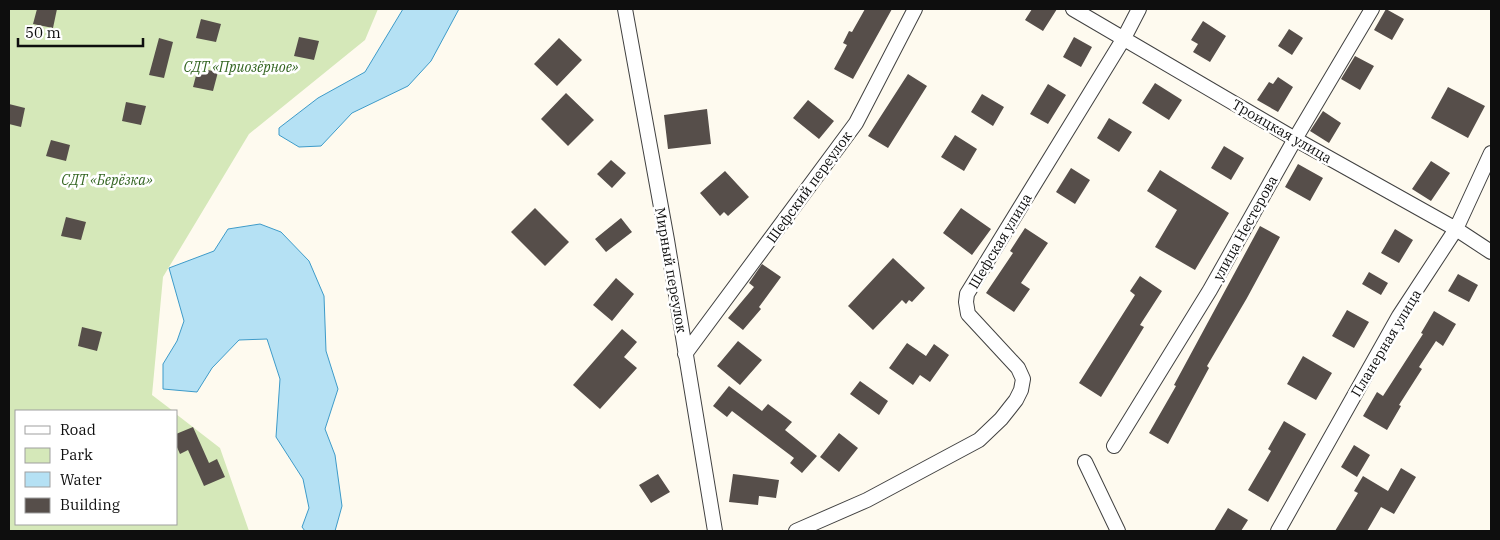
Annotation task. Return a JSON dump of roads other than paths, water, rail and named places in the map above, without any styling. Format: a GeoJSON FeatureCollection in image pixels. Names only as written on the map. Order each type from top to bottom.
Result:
{"type":"FeatureCollection","features":[{"type":"Feature","properties":{"kind":"street","name":"Мирный переулок"},"geometry":{"type":"LineString","coordinates":[[625,9],[667,240],[715,531]]}},
{"type":"Feature","properties":{"kind":"street","name":"Шефский переулок"},"geometry":{"type":"LineString","coordinates":[[685,354],[856,123],[915,9]]}},
{"type":"Feature","properties":{"kind":"street","name":"Троицкая улица"},"geometry":{"type":"LineString","coordinates":[[1073,9],[1295,139],[1456,229],[1491,252]]}},
{"type":"Feature","properties":{"kind":"street","name":"Шефская улица"},"geometry":{"type":"LineString","coordinates":[[796,531],[875,496],[979,440],[1001,419],[1016,400],[1021,390],[1022,379],[1018,368],[968,314],[967,294],[1124,38],[1139,9]]}},
{"type":"Feature","properties":{"kind":"street","name":"улица Нестерова"},"geometry":{"type":"LineString","coordinates":[[1114,446],[1210,290],[1295,139],[1372,9]]}},
{"type":"Feature","properties":{"kind":"street","name":"Планерная улица"},"geometry":{"type":"LineString","coordinates":[[1278,531],[1399,316],[1456,229],[1491,153]]}},
{"type":"Feature","properties":{"kind":"street"},"geometry":{"type":"LineString","coordinates":[[1085,462],[1118,531]]}},
{"type":"Feature","properties":{"kind":"water"},"geometry":{"type":"Polygon","coordinates":[[[403,9],[459,9],[431,61],[408,86],[352,113],[321,146],[299,147],[279,135],[279,128],[318,98],[365,72],[403,9]]]}},
{"type":"Feature","properties":{"kind":"water"},"geometry":{"type":"Polygon","coordinates":[[[260,224],[281,232],[309,261],[324,296],[326,351],[338,389],[325,429],[335,455],[342,506],[335,531],[305,531],[302,527],[309,508],[303,479],[276,437],[280,379],[267,339],[239,340],[212,368],[197,392],[163,389],[163,364],[177,341],[184,321],[169,268],[214,251],[228,229],[260,224]]]}},
{"type":"Feature","properties":{"kind":"park label","name":"СДТ «Приозёрное»"},"geometry":{"type":"Point","coordinates":[241,67]}},
{"type":"Feature","properties":{"kind":"park label","name":"СДТ «Берёзка»"},"geometry":{"type":"Point","coordinates":[107,180]}}]}
